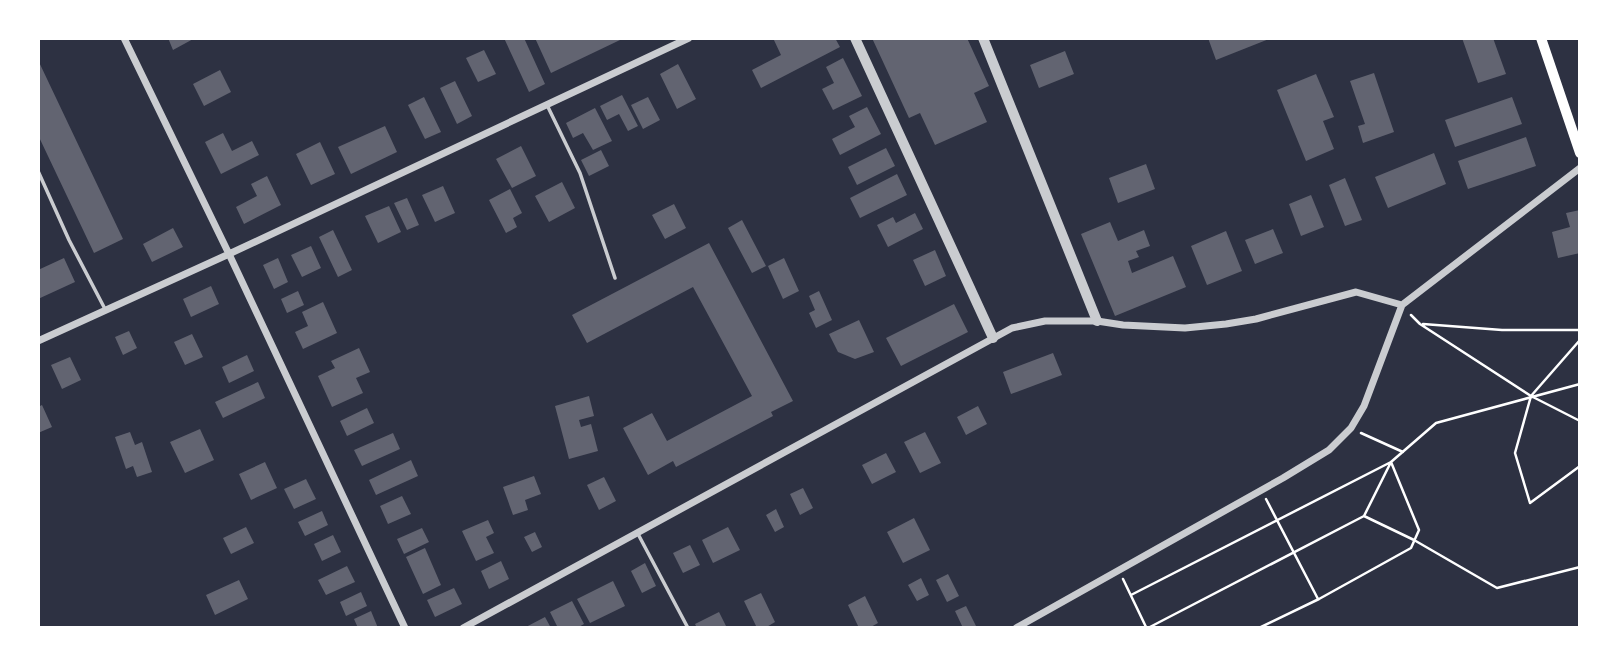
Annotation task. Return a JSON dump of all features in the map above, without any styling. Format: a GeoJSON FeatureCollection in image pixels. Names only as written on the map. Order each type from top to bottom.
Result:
{"type":"FeatureCollection","features":[{"type":"Feature","properties":{"kind":"main road"},"geometry":{"type":"LineString","coordinates":[[1541,38],[1580,153]]}},
{"type":"Feature","properties":{"kind":"street"},"geometry":{"type":"LineString","coordinates":[[124,38],[405,628]]}},
{"type":"Feature","properties":{"kind":"street"},"geometry":{"type":"LineString","coordinates":[[38,341],[689,38]]}},
{"type":"Feature","properties":{"kind":"street"},"geometry":{"type":"LineString","coordinates":[[855,38],[993,338]]}},
{"type":"Feature","properties":{"kind":"street"},"geometry":{"type":"LineString","coordinates":[[983,38],[1097,321]]}},
{"type":"Feature","properties":{"kind":"street"},"geometry":{"type":"LineString","coordinates":[[1016,628],[1329,450],[1351,428],[1364,406],[1402,305],[1580,168]]}},
{"type":"Feature","properties":{"kind":"street"},"geometry":{"type":"LineString","coordinates":[[463,628],[1012,328],[1028,324],[1097,321],[1185,328],[1226,324],[1256,319],[1356,292],[1402,305]]}},
{"type":"Feature","properties":{"kind":"lane"},"geometry":{"type":"LineString","coordinates":[[547,105],[580,173],[615,278]]}},
{"type":"Feature","properties":{"kind":"lane"},"geometry":{"type":"LineString","coordinates":[[38,172],[106,311]]}},
{"type":"Feature","properties":{"kind":"lane"},"geometry":{"type":"LineString","coordinates":[[637,533],[688,628]]}},
{"type":"Feature","properties":{"kind":"path"},"geometry":{"type":"LineString","coordinates":[[1402,305],[1420,324],[1531,396],[1580,421]]}},
{"type":"Feature","properties":{"kind":"path"},"geometry":{"type":"LineString","coordinates":[[1420,324],[1502,330],[1580,330]]}},
{"type":"Feature","properties":{"kind":"path"},"geometry":{"type":"LineString","coordinates":[[1580,341],[1531,396],[1515,453],[1530,503],[1580,466]]}},
{"type":"Feature","properties":{"kind":"path"},"geometry":{"type":"LineString","coordinates":[[1131,596],[1391,463],[1436,423],[1580,384]]}},
{"type":"Feature","properties":{"kind":"path"},"geometry":{"type":"LineString","coordinates":[[1351,428],[1403,452]]}},
{"type":"Feature","properties":{"kind":"path"},"geometry":{"type":"LineString","coordinates":[[1119,570],[1147,628],[1364,516],[1391,463]]}},
{"type":"Feature","properties":{"kind":"path"},"geometry":{"type":"LineString","coordinates":[[1259,628],[1319,599],[1411,548],[1419,530],[1391,463]]}},
{"type":"Feature","properties":{"kind":"path"},"geometry":{"type":"LineString","coordinates":[[1261,491],[1279,520],[1319,599]]}},
{"type":"Feature","properties":{"kind":"path"},"geometry":{"type":"LineString","coordinates":[[1364,516],[1414,540],[1497,588],[1580,567]]}},
{"type":"Feature","properties":{"kind":"building"},"geometry":{"type":"Polygon","coordinates":[[[168,38],[195,38],[173,50],[168,38]]]}},
{"type":"Feature","properties":{"kind":"building"},"geometry":{"type":"Polygon","coordinates":[[[504,38],[524,38],[545,84],[529,92],[504,38]]]}},
{"type":"Feature","properties":{"kind":"building"},"geometry":{"type":"Polygon","coordinates":[[[535,38],[619,38],[620,40],[551,73],[535,38]]]}},
{"type":"Feature","properties":{"kind":"building"},"geometry":{"type":"Polygon","coordinates":[[[773,38],[835,38],[840,47],[761,88],[752,70],[781,55],[773,38]]]}},
{"type":"Feature","properties":{"kind":"building"},"geometry":{"type":"Polygon","coordinates":[[[872,38],[967,38],[989,86],[974,93],[987,122],[935,145],[920,113],[909,118],[872,38]]]}},
{"type":"Feature","properties":{"kind":"building"},"geometry":{"type":"Polygon","coordinates":[[[1208,38],[1269,38],[1269,39],[1216,60],[1208,38]]]}},
{"type":"Feature","properties":{"kind":"building"},"geometry":{"type":"Polygon","coordinates":[[[1462,38],[1493,38],[1506,74],[1478,83],[1462,38]]]}},
{"type":"Feature","properties":{"kind":"building"},"geometry":{"type":"Polygon","coordinates":[[[484,50],[496,74],[478,82],[466,58],[484,50]]]}},
{"type":"Feature","properties":{"kind":"building"},"geometry":{"type":"Polygon","coordinates":[[[1065,51],[1074,74],[1039,88],[1030,65],[1065,51]]]}},
{"type":"Feature","properties":{"kind":"building"},"geometry":{"type":"Polygon","coordinates":[[[843,58],[862,96],[833,110],[822,89],[834,83],[826,67],[843,58]]]}},
{"type":"Feature","properties":{"kind":"building"},"geometry":{"type":"Polygon","coordinates":[[[38,60],[123,239],[94,253],[38,135],[38,60]]]}},
{"type":"Feature","properties":{"kind":"building"},"geometry":{"type":"Polygon","coordinates":[[[678,64],[696,99],[677,109],[660,74],[678,64]]]}},
{"type":"Feature","properties":{"kind":"building"},"geometry":{"type":"Polygon","coordinates":[[[220,70],[231,92],[204,106],[193,84],[220,70]]]}},
{"type":"Feature","properties":{"kind":"building"},"geometry":{"type":"Polygon","coordinates":[[[1374,73],[1394,132],[1363,143],[1358,126],[1365,124],[1350,81],[1374,73]]]}},
{"type":"Feature","properties":{"kind":"building"},"geometry":{"type":"Polygon","coordinates":[[[1316,74],[1334,117],[1323,121],[1334,149],[1306,161],[1277,90],[1316,74]]]}},
{"type":"Feature","properties":{"kind":"building"},"geometry":{"type":"Polygon","coordinates":[[[455,81],[472,116],[457,124],[440,88],[455,81]]]}},
{"type":"Feature","properties":{"kind":"building"},"geometry":{"type":"Polygon","coordinates":[[[622,95],[638,126],[628,131],[619,114],[607,120],[600,106],[622,95]]]}},
{"type":"Feature","properties":{"kind":"building"},"geometry":{"type":"Polygon","coordinates":[[[424,97],[441,132],[425,139],[408,105],[424,97]]]}},
{"type":"Feature","properties":{"kind":"building"},"geometry":{"type":"Polygon","coordinates":[[[648,97],[660,120],[643,129],[631,105],[648,97]]]}},
{"type":"Feature","properties":{"kind":"building"},"geometry":{"type":"Polygon","coordinates":[[[1512,97],[1522,124],[1455,147],[1445,120],[1512,97]]]}},
{"type":"Feature","properties":{"kind":"building"},"geometry":{"type":"Polygon","coordinates":[[[867,107],[881,134],[840,155],[832,139],[855,127],[849,116],[867,107]]]}},
{"type":"Feature","properties":{"kind":"building"},"geometry":{"type":"Polygon","coordinates":[[[595,108],[612,141],[593,150],[583,133],[573,138],[566,123],[595,108]]]}},
{"type":"Feature","properties":{"kind":"building"},"geometry":{"type":"Polygon","coordinates":[[[385,126],[397,152],[351,174],[338,147],[385,126]]]}},
{"type":"Feature","properties":{"kind":"building"},"geometry":{"type":"Polygon","coordinates":[[[223,133],[232,151],[252,141],[259,155],[221,174],[205,142],[223,133]]]}},
{"type":"Feature","properties":{"kind":"building"},"geometry":{"type":"Polygon","coordinates":[[[1526,137],[1536,166],[1468,189],[1458,161],[1526,137]]]}},
{"type":"Feature","properties":{"kind":"building"},"geometry":{"type":"Polygon","coordinates":[[[320,142],[335,174],[311,185],[296,154],[320,142]]]}},
{"type":"Feature","properties":{"kind":"building"},"geometry":{"type":"Polygon","coordinates":[[[521,146],[536,176],[512,188],[496,159],[521,146]]]}},
{"type":"Feature","properties":{"kind":"building"},"geometry":{"type":"Polygon","coordinates":[[[886,148],[895,166],[857,185],[848,167],[886,148]]]}},
{"type":"Feature","properties":{"kind":"building"},"geometry":{"type":"Polygon","coordinates":[[[601,150],[609,166],[589,176],[581,160],[601,150]]]}},
{"type":"Feature","properties":{"kind":"building"},"geometry":{"type":"Polygon","coordinates":[[[1434,153],[1446,184],[1388,208],[1375,177],[1434,153]]]}},
{"type":"Feature","properties":{"kind":"building"},"geometry":{"type":"Polygon","coordinates":[[[1146,164],[1155,189],[1118,203],[1109,178],[1146,164]]]}},
{"type":"Feature","properties":{"kind":"building"},"geometry":{"type":"Polygon","coordinates":[[[897,174],[907,195],[860,218],[850,198],[897,174]]]}},
{"type":"Feature","properties":{"kind":"building"},"geometry":{"type":"Polygon","coordinates":[[[267,176],[281,205],[244,224],[236,207],[257,196],[251,184],[267,176]]]}},
{"type":"Feature","properties":{"kind":"building"},"geometry":{"type":"Polygon","coordinates":[[[1345,178],[1362,220],[1345,226],[1329,185],[1345,178]]]}},
{"type":"Feature","properties":{"kind":"building"},"geometry":{"type":"Polygon","coordinates":[[[562,182],[575,208],[549,222],[535,196],[562,182]]]}},
{"type":"Feature","properties":{"kind":"building"},"geometry":{"type":"Polygon","coordinates":[[[443,186],[455,213],[435,222],[422,195],[443,186]]]}},
{"type":"Feature","properties":{"kind":"building"},"geometry":{"type":"Polygon","coordinates":[[[510,189],[522,213],[513,218],[517,227],[506,233],[489,200],[510,189]]]}},
{"type":"Feature","properties":{"kind":"building"},"geometry":{"type":"Polygon","coordinates":[[[1311,195],[1324,227],[1301,236],[1289,204],[1311,195]]]}},
{"type":"Feature","properties":{"kind":"building"},"geometry":{"type":"Polygon","coordinates":[[[407,198],[419,225],[407,230],[394,203],[407,198]]]}},
{"type":"Feature","properties":{"kind":"building"},"geometry":{"type":"Polygon","coordinates":[[[674,204],[686,228],[665,239],[652,215],[674,204]]]}},
{"type":"Feature","properties":{"kind":"building"},"geometry":{"type":"Polygon","coordinates":[[[389,206],[401,232],[378,243],[365,216],[389,206]]]}},
{"type":"Feature","properties":{"kind":"building"},"geometry":{"type":"Polygon","coordinates":[[[1580,210],[1580,253],[1558,258],[1552,232],[1570,227],[1566,213],[1580,210]]]}},
{"type":"Feature","properties":{"kind":"building"},"geometry":{"type":"Polygon","coordinates":[[[915,213],[923,229],[888,247],[877,225],[893,217],[896,223],[915,213]]]}},
{"type":"Feature","properties":{"kind":"building"},"geometry":{"type":"Polygon","coordinates":[[[742,220],[766,266],[752,273],[728,228],[742,220]]]}},
{"type":"Feature","properties":{"kind":"building"},"geometry":{"type":"Polygon","coordinates":[[[1110,222],[1118,241],[1144,230],[1150,246],[1136,251],[1139,257],[1128,261],[1132,273],[1173,256],[1186,287],[1115,316],[1081,234],[1110,222]]]}},
{"type":"Feature","properties":{"kind":"building"},"geometry":{"type":"Polygon","coordinates":[[[173,228],[183,247],[152,262],[143,244],[173,228]]]}},
{"type":"Feature","properties":{"kind":"building"},"geometry":{"type":"Polygon","coordinates":[[[1273,229],[1283,253],[1255,264],[1245,240],[1273,229]]]}},
{"type":"Feature","properties":{"kind":"building"},"geometry":{"type":"Polygon","coordinates":[[[333,230],[352,270],[338,277],[319,237],[333,230]]]}},
{"type":"Feature","properties":{"kind":"building"},"geometry":{"type":"Polygon","coordinates":[[[1226,231],[1242,271],[1207,285],[1191,246],[1226,231]]]}},
{"type":"Feature","properties":{"kind":"building"},"geometry":{"type":"Polygon","coordinates":[[[709,243],[793,401],[771,412],[773,416],[676,467],[673,461],[648,475],[623,428],[652,413],[667,441],[752,396],[693,287],[587,343],[572,315],[709,243]]]}},
{"type":"Feature","properties":{"kind":"building"},"geometry":{"type":"Polygon","coordinates":[[[311,246],[321,268],[302,277],[291,255],[311,246]]]}},
{"type":"Feature","properties":{"kind":"building"},"geometry":{"type":"Polygon","coordinates":[[[935,250],[946,276],[925,286],[913,260],[935,250]]]}},
{"type":"Feature","properties":{"kind":"building"},"geometry":{"type":"Polygon","coordinates":[[[64,258],[75,282],[38,299],[38,270],[64,258]]]}},
{"type":"Feature","properties":{"kind":"building"},"geometry":{"type":"Polygon","coordinates":[[[278,258],[288,282],[274,289],[263,265],[278,258]]]}},
{"type":"Feature","properties":{"kind":"building"},"geometry":{"type":"Polygon","coordinates":[[[784,258],[799,291],[783,299],[768,266],[784,258]]]}},
{"type":"Feature","properties":{"kind":"building"},"geometry":{"type":"Polygon","coordinates":[[[211,286],[219,304],[191,317],[183,299],[211,286]]]}},
{"type":"Feature","properties":{"kind":"building"},"geometry":{"type":"Polygon","coordinates":[[[298,291],[304,305],[287,313],[281,299],[298,291]]]}},
{"type":"Feature","properties":{"kind":"building"},"geometry":{"type":"Polygon","coordinates":[[[819,291],[832,320],[816,328],[809,313],[815,310],[809,296],[819,291]]]}},
{"type":"Feature","properties":{"kind":"building"},"geometry":{"type":"Polygon","coordinates":[[[323,302],[337,333],[303,349],[295,332],[308,326],[302,312],[323,302]]]}},
{"type":"Feature","properties":{"kind":"building"},"geometry":{"type":"Polygon","coordinates":[[[954,304],[968,332],[901,366],[886,338],[954,304]]]}},
{"type":"Feature","properties":{"kind":"building"},"geometry":{"type":"Polygon","coordinates":[[[859,320],[874,352],[855,359],[838,352],[829,334],[859,320]]]}},
{"type":"Feature","properties":{"kind":"building"},"geometry":{"type":"Polygon","coordinates":[[[129,331],[137,348],[123,355],[115,337],[129,331]]]}},
{"type":"Feature","properties":{"kind":"building"},"geometry":{"type":"Polygon","coordinates":[[[192,334],[203,357],[185,365],[174,342],[192,334]]]}},
{"type":"Feature","properties":{"kind":"building"},"geometry":{"type":"Polygon","coordinates":[[[359,348],[370,372],[356,378],[363,393],[332,407],[318,376],[335,368],[331,361],[359,348]]]}},
{"type":"Feature","properties":{"kind":"building"},"geometry":{"type":"Polygon","coordinates":[[[1053,353],[1062,375],[1011,394],[1003,372],[1053,353]]]}},
{"type":"Feature","properties":{"kind":"building"},"geometry":{"type":"Polygon","coordinates":[[[247,355],[254,371],[229,383],[222,367],[247,355]]]}},
{"type":"Feature","properties":{"kind":"building"},"geometry":{"type":"Polygon","coordinates":[[[70,357],[81,380],[62,389],[51,365],[70,357]]]}},
{"type":"Feature","properties":{"kind":"building"},"geometry":{"type":"Polygon","coordinates":[[[258,382],[265,398],[223,418],[215,402],[258,382]]]}},
{"type":"Feature","properties":{"kind":"building"},"geometry":{"type":"Polygon","coordinates":[[[589,396],[594,416],[579,420],[581,427],[591,424],[598,451],[569,459],[555,406],[589,396]]]}},
{"type":"Feature","properties":{"kind":"building"},"geometry":{"type":"Polygon","coordinates":[[[42,405],[52,427],[38,433],[38,407],[42,405]]]}},
{"type":"Feature","properties":{"kind":"building"},"geometry":{"type":"Polygon","coordinates":[[[978,406],[987,424],[966,435],[957,417],[978,406]]]}},
{"type":"Feature","properties":{"kind":"building"},"geometry":{"type":"Polygon","coordinates":[[[367,408],[374,423],[347,436],[340,421],[367,408]]]}},
{"type":"Feature","properties":{"kind":"building"},"geometry":{"type":"Polygon","coordinates":[[[200,429],[214,460],[185,473],[170,442],[200,429]]]}},
{"type":"Feature","properties":{"kind":"building"},"geometry":{"type":"Polygon","coordinates":[[[130,432],[135,445],[142,442],[152,472],[137,477],[133,466],[126,469],[115,437],[130,432]]]}},
{"type":"Feature","properties":{"kind":"building"},"geometry":{"type":"Polygon","coordinates":[[[925,432],[941,463],[920,473],[904,442],[925,432]]]}},
{"type":"Feature","properties":{"kind":"building"},"geometry":{"type":"Polygon","coordinates":[[[393,433],[400,449],[362,466],[354,450],[393,433]]]}},
{"type":"Feature","properties":{"kind":"building"},"geometry":{"type":"Polygon","coordinates":[[[886,453],[896,472],[872,484],[862,465],[886,453]]]}},
{"type":"Feature","properties":{"kind":"building"},"geometry":{"type":"Polygon","coordinates":[[[411,460],[418,476],[376,495],[369,480],[411,460]]]}},
{"type":"Feature","properties":{"kind":"building"},"geometry":{"type":"Polygon","coordinates":[[[265,462],[277,488],[251,500],[239,474],[265,462]]]}},
{"type":"Feature","properties":{"kind":"building"},"geometry":{"type":"Polygon","coordinates":[[[534,476],[541,494],[525,500],[528,510],[513,515],[503,487],[534,476]]]}},
{"type":"Feature","properties":{"kind":"building"},"geometry":{"type":"Polygon","coordinates":[[[604,477],[616,501],[599,510],[587,485],[604,477]]]}},
{"type":"Feature","properties":{"kind":"building"},"geometry":{"type":"Polygon","coordinates":[[[306,479],[316,499],[294,509],[284,489],[306,479]]]}},
{"type":"Feature","properties":{"kind":"building"},"geometry":{"type":"Polygon","coordinates":[[[803,488],[813,508],[800,515],[790,494],[803,488]]]}},
{"type":"Feature","properties":{"kind":"building"},"geometry":{"type":"Polygon","coordinates":[[[402,496],[411,514],[388,524],[380,506],[402,496]]]}},
{"type":"Feature","properties":{"kind":"building"},"geometry":{"type":"Polygon","coordinates":[[[776,509],[784,527],[775,532],[766,515],[776,509]]]}},
{"type":"Feature","properties":{"kind":"building"},"geometry":{"type":"Polygon","coordinates":[[[322,511],[328,525],[305,536],[298,522],[322,511]]]}},
{"type":"Feature","properties":{"kind":"building"},"geometry":{"type":"Polygon","coordinates":[[[914,518],[930,550],[903,563],[887,532],[914,518]]]}},
{"type":"Feature","properties":{"kind":"building"},"geometry":{"type":"Polygon","coordinates":[[[488,520],[494,533],[486,537],[494,553],[476,561],[462,531],[488,520]]]}},
{"type":"Feature","properties":{"kind":"building"},"geometry":{"type":"Polygon","coordinates":[[[246,527],[254,543],[231,554],[223,538],[246,527]]]}},
{"type":"Feature","properties":{"kind":"building"},"geometry":{"type":"Polygon","coordinates":[[[728,527],[740,550],[713,563],[702,540],[728,527]]]}},
{"type":"Feature","properties":{"kind":"building"},"geometry":{"type":"Polygon","coordinates":[[[422,528],[429,542],[404,554],[397,539],[422,528]]]}},
{"type":"Feature","properties":{"kind":"building"},"geometry":{"type":"Polygon","coordinates":[[[535,532],[542,547],[532,552],[524,537],[535,532]]]}},
{"type":"Feature","properties":{"kind":"building"},"geometry":{"type":"Polygon","coordinates":[[[333,535],[341,552],[322,561],[314,544],[333,535]]]}},
{"type":"Feature","properties":{"kind":"building"},"geometry":{"type":"Polygon","coordinates":[[[690,545],[700,565],[683,573],[673,553],[690,545]]]}},
{"type":"Feature","properties":{"kind":"building"},"geometry":{"type":"Polygon","coordinates":[[[425,548],[441,585],[423,594],[406,557],[425,548]]]}},
{"type":"Feature","properties":{"kind":"building"},"geometry":{"type":"Polygon","coordinates":[[[501,561],[509,579],[489,589],[481,571],[501,561]]]}},
{"type":"Feature","properties":{"kind":"building"},"geometry":{"type":"Polygon","coordinates":[[[645,563],[656,586],[642,593],[631,571],[645,563]]]}},
{"type":"Feature","properties":{"kind":"building"},"geometry":{"type":"Polygon","coordinates":[[[347,566],[355,582],[326,595],[318,580],[347,566]]]}},
{"type":"Feature","properties":{"kind":"building"},"geometry":{"type":"Polygon","coordinates":[[[948,574],[959,596],[947,602],[936,580],[948,574]]]}},
{"type":"Feature","properties":{"kind":"building"},"geometry":{"type":"Polygon","coordinates":[[[921,578],[929,595],[917,601],[908,585],[921,578]]]}},
{"type":"Feature","properties":{"kind":"building"},"geometry":{"type":"Polygon","coordinates":[[[239,580],[248,599],[215,615],[206,595],[239,580]]]}},
{"type":"Feature","properties":{"kind":"building"},"geometry":{"type":"Polygon","coordinates":[[[613,581],[625,606],[590,623],[577,599],[613,581]]]}},
{"type":"Feature","properties":{"kind":"building"},"geometry":{"type":"Polygon","coordinates":[[[454,588],[462,604],[435,617],[427,600],[454,588]]]}},
{"type":"Feature","properties":{"kind":"building"},"geometry":{"type":"Polygon","coordinates":[[[361,592],[367,606],[346,616],[340,602],[361,592]]]}},
{"type":"Feature","properties":{"kind":"building"},"geometry":{"type":"Polygon","coordinates":[[[761,593],[775,622],[765,628],[757,628],[744,601],[761,593]]]}},
{"type":"Feature","properties":{"kind":"building"},"geometry":{"type":"Polygon","coordinates":[[[865,596],[878,623],[869,628],[859,628],[848,605],[865,596]]]}},
{"type":"Feature","properties":{"kind":"building"},"geometry":{"type":"Polygon","coordinates":[[[572,601],[584,624],[577,628],[558,628],[550,612],[572,601]]]}},
{"type":"Feature","properties":{"kind":"building"},"geometry":{"type":"Polygon","coordinates":[[[966,606],[977,628],[963,628],[955,611],[966,606]]]}},
{"type":"Feature","properties":{"kind":"building"},"geometry":{"type":"Polygon","coordinates":[[[371,611],[378,628],[358,628],[354,619],[371,611]]]}},
{"type":"Feature","properties":{"kind":"building"},"geometry":{"type":"Polygon","coordinates":[[[719,612],[727,628],[697,628],[695,624],[719,612]]]}},
{"type":"Feature","properties":{"kind":"building"},"geometry":{"type":"Polygon","coordinates":[[[545,617],[551,628],[524,628],[545,617]]]}}]}
